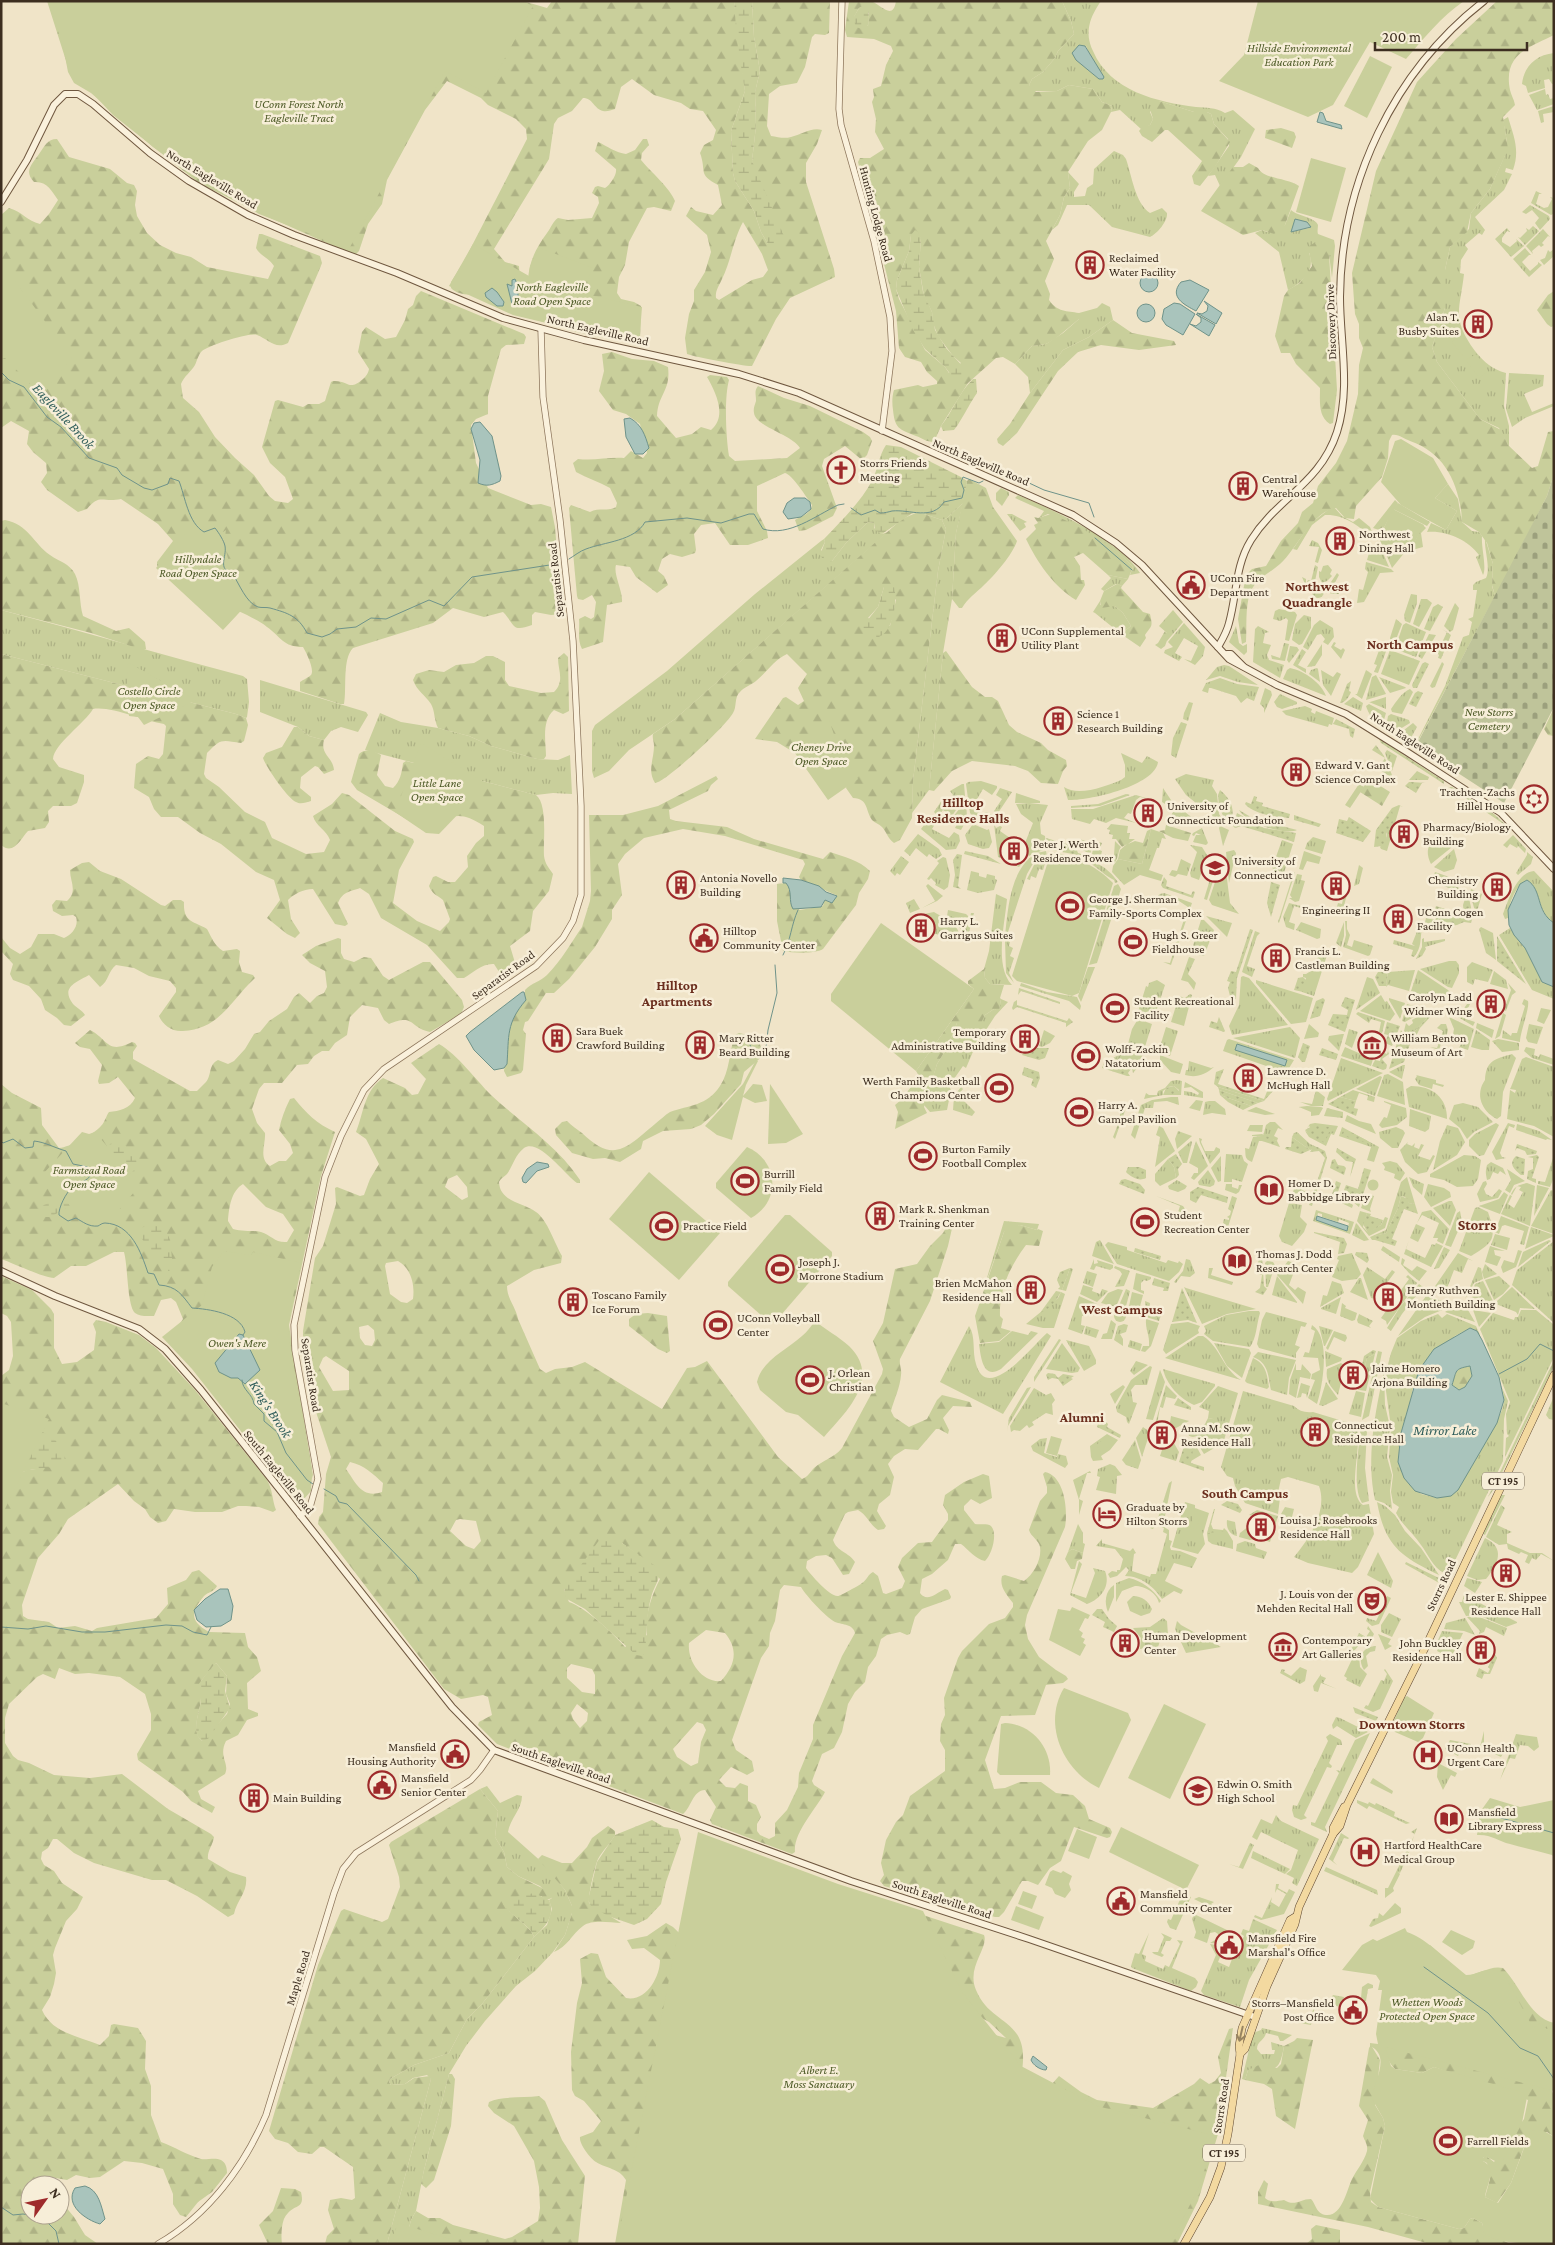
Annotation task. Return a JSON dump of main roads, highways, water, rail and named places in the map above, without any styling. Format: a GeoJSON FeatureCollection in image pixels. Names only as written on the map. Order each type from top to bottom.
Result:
{"type":"FeatureCollection","features":[{"type":"Feature","properties":{"kind":"main road","name":"Discovery Drive"},"geometry":{"type":"LineString","coordinates":[[1218,647],[1229,623],[1237,575],[1247,547],[1266,520],[1318,470],[1337,433],[1344,401],[1345,382],[1340,312],[1341,266],[1350,213],[1367,157],[1383,123],[1408,82],[1436,45],[1484,1]]}},
{"type":"Feature","properties":{"kind":"main road","name":"North Eagleville Road"},"geometry":{"type":"LineString","coordinates":[[1,202],[26,160],[54,105],[65,94],[78,94],[93,104],[150,153],[189,181],[248,215],[294,235],[397,273],[495,316],[542,329],[739,374],[799,393],[1055,506],[1090,525],[1142,565],[1218,647],[1227,654],[1231,654],[1243,666],[1277,685],[1346,714],[1448,778],[1501,813],[1554,869]]}},
{"type":"Feature","properties":{"kind":"main road","name":"South Eagleville Road"},"geometry":{"type":"LineString","coordinates":[[1,1271],[55,1296],[125,1322],[152,1337],[165,1348],[201,1390],[452,1708],[494,1750],[850,1881],[1030,1939],[1251,2016]]}},
{"type":"Feature","properties":{"kind":"main road","name":"Storrs Road"},"geometry":{"type":"LineString","coordinates":[[1184,2244],[1210,2197],[1221,2167],[1240,2054],[1240,2037],[1267,1986],[1295,1924],[1295,1917],[1333,1834],[1340,1826],[1347,1804],[1425,1648],[1554,1375]]}},
{"type":"Feature","properties":{"kind":"water"},"geometry":{"type":"Polygon","coordinates":[[[1079,45],[1085,46],[1104,77],[1103,79],[1099,79],[1076,60],[1072,53],[1079,45]]]}},
{"type":"Feature","properties":{"kind":"water"},"geometry":{"type":"Polygon","coordinates":[[[1320,112],[1323,113],[1326,121],[1341,125],[1342,129],[1317,122],[1320,112]]]}},
{"type":"Feature","properties":{"kind":"water"},"geometry":{"type":"Polygon","coordinates":[[[1295,219],[1307,222],[1311,227],[1291,232],[1295,219]]]}},
{"type":"Feature","properties":{"kind":"water"},"geometry":{"type":"Polygon","coordinates":[[[1145,274],[1153,274],[1158,279],[1156,290],[1145,292],[1140,287],[1140,279],[1145,274]]]}},
{"type":"Feature","properties":{"kind":"water"},"geometry":{"type":"Polygon","coordinates":[[[515,279],[518,286],[518,302],[512,304],[507,284],[512,286],[512,280],[515,279]]]}},
{"type":"Feature","properties":{"kind":"water"},"geometry":{"type":"Polygon","coordinates":[[[1190,280],[1209,290],[1196,311],[1180,300],[1176,292],[1181,282],[1190,280]]]}},
{"type":"Feature","properties":{"kind":"water"},"geometry":{"type":"Polygon","coordinates":[[[492,288],[504,302],[503,306],[497,306],[486,297],[485,293],[492,288]]]}},
{"type":"Feature","properties":{"kind":"water"},"geometry":{"type":"Polygon","coordinates":[[[1204,301],[1222,313],[1216,324],[1197,313],[1202,314],[1207,311],[1208,306],[1204,301]]]}},
{"type":"Feature","properties":{"kind":"water"},"geometry":{"type":"Polygon","coordinates":[[[1174,303],[1180,304],[1195,314],[1183,335],[1166,325],[1162,319],[1164,309],[1174,303]]]}},
{"type":"Feature","properties":{"kind":"water"},"geometry":{"type":"Polygon","coordinates":[[[1142,304],[1150,304],[1155,309],[1153,320],[1142,322],[1137,317],[1137,309],[1142,304]]]}},
{"type":"Feature","properties":{"kind":"water"},"geometry":{"type":"Polygon","coordinates":[[[1196,314],[1215,325],[1209,336],[1190,324],[1196,326],[1201,322],[1201,318],[1196,314]]]}},
{"type":"Feature","properties":{"kind":"water"},"geometry":{"type":"Polygon","coordinates":[[[630,418],[640,427],[646,439],[649,448],[643,454],[635,454],[626,437],[624,419],[630,418]]]}},
{"type":"Feature","properties":{"kind":"water"},"geometry":{"type":"Polygon","coordinates":[[[480,422],[492,436],[501,476],[500,481],[489,485],[478,483],[480,460],[471,429],[474,423],[480,422]]]}},
{"type":"Feature","properties":{"kind":"water"},"geometry":{"type":"Polygon","coordinates":[[[794,498],[805,498],[810,502],[811,509],[801,517],[788,519],[783,512],[787,503],[794,498]]]}},
{"type":"Feature","properties":{"kind":"water"},"geometry":{"type":"Polygon","coordinates":[[[783,878],[801,880],[819,886],[826,892],[837,896],[832,903],[825,900],[821,907],[793,909],[789,889],[786,883],[783,883],[783,878]]]}},
{"type":"Feature","properties":{"kind":"water"},"geometry":{"type":"Polygon","coordinates":[[[1527,880],[1535,889],[1544,913],[1554,923],[1554,987],[1542,982],[1525,948],[1514,935],[1509,925],[1508,910],[1520,884],[1527,880]]]}},
{"type":"Feature","properties":{"kind":"water"},"geometry":{"type":"Polygon","coordinates":[[[524,992],[526,1000],[512,1023],[507,1064],[504,1068],[494,1070],[474,1050],[466,1036],[524,992]]]}},
{"type":"Feature","properties":{"kind":"water"},"geometry":{"type":"Polygon","coordinates":[[[1237,1044],[1287,1060],[1285,1066],[1235,1050],[1237,1044]]]}},
{"type":"Feature","properties":{"kind":"water"},"geometry":{"type":"Polygon","coordinates":[[[537,1162],[548,1164],[549,1167],[537,1171],[526,1183],[523,1182],[522,1178],[527,1169],[537,1162]]]}},
{"type":"Feature","properties":{"kind":"water"},"geometry":{"type":"Polygon","coordinates":[[[1317,1216],[1348,1226],[1347,1231],[1316,1220],[1317,1216]]]}},
{"type":"Feature","properties":{"kind":"water","name":"Mirror Lake"},"geometry":{"type":"Polygon","coordinates":[[[1470,1328],[1477,1331],[1499,1377],[1504,1400],[1497,1423],[1458,1490],[1451,1496],[1437,1498],[1415,1491],[1404,1478],[1398,1462],[1401,1433],[1419,1370],[1434,1349],[1470,1328]],[[1470,1366],[1461,1368],[1457,1371],[1452,1385],[1459,1390],[1465,1387],[1472,1376],[1470,1366]]]}},
{"type":"Feature","properties":{"kind":"water","name":"Owen's Mere"},"geometry":{"type":"Polygon","coordinates":[[[239,1334],[243,1335],[260,1370],[245,1384],[238,1378],[231,1378],[219,1372],[215,1363],[239,1334]]]}},
{"type":"Feature","properties":{"kind":"water"},"geometry":{"type":"Polygon","coordinates":[[[220,1589],[228,1589],[233,1606],[231,1620],[221,1626],[206,1627],[197,1620],[194,1610],[205,1599],[220,1589]]]}},
{"type":"Feature","properties":{"kind":"water"},"geometry":{"type":"Polygon","coordinates":[[[1033,2056],[1047,2067],[1046,2070],[1033,2064],[1031,2060],[1033,2056]]]}},
{"type":"Feature","properties":{"kind":"water"},"geometry":{"type":"Polygon","coordinates":[[[85,2186],[90,2188],[99,2199],[105,2219],[100,2224],[83,2215],[74,2206],[72,2194],[75,2188],[85,2186]]]}},
{"type":"Feature","properties":{"kind":"waterway","name":"Eagleville Brook"},"geometry":{"type":"LineString","coordinates":[[1,372],[9,380],[24,387],[47,417],[61,427],[89,458],[117,468],[122,475],[144,488],[152,490],[168,484],[170,478],[179,481],[194,522],[204,532],[215,528],[225,546],[225,569],[232,573],[250,601],[258,607],[270,608],[292,616],[304,627],[307,633],[322,637],[337,629],[356,627],[371,618],[386,619],[429,600],[444,606],[472,577],[556,564]]}},
{"type":"Feature","properties":{"kind":"waterway","name":"Eagleville Brook"},"geometry":{"type":"LineString","coordinates":[[1003,475],[1010,474],[1044,490],[1089,503],[1094,517]]}},
{"type":"Feature","properties":{"kind":"waterway","name":"Eagleville Brook"},"geometry":{"type":"LineString","coordinates":[[851,508],[861,515],[875,510],[880,513],[892,511],[927,513],[939,508],[944,502],[962,498],[964,490],[961,482],[963,477],[979,483],[983,481]]}},
{"type":"Feature","properties":{"kind":"waterway","name":"Eagleville Brook"},"geometry":{"type":"LineString","coordinates":[[569,559],[586,549],[627,537],[645,522],[687,518],[721,523],[754,514],[763,529],[773,531],[792,528],[838,505],[844,504]]}},
{"type":"Feature","properties":{"kind":"waterway","name":"Eagleville Brook"},"geometry":{"type":"LineString","coordinates":[[1095,538],[1132,570]]}},
{"type":"Feature","properties":{"kind":"waterway"},"geometry":{"type":"LineString","coordinates":[[783,955],[798,910]]}},
{"type":"Feature","properties":{"kind":"waterway"},"geometry":{"type":"LineString","coordinates":[[766,1048],[768,1030],[777,993],[775,965]]}},
{"type":"Feature","properties":{"kind":"waterway"},"geometry":{"type":"LineString","coordinates":[[750,1045],[753,1051],[761,1050]]}},
{"type":"Feature","properties":{"kind":"waterway","name":"King's Brook"},"geometry":{"type":"LineString","coordinates":[[1,1141],[3,1143],[13,1139],[25,1148],[33,1147],[34,1141],[42,1143],[66,1151],[73,1164],[88,1167],[92,1174],[70,1190],[61,1205],[59,1215],[68,1221],[76,1218],[92,1226],[105,1223],[122,1228],[134,1240],[148,1273],[154,1274],[159,1285],[175,1289],[192,1308],[223,1313],[237,1320],[245,1332],[243,1335]]}},
{"type":"Feature","properties":{"kind":"waterway"},"geometry":{"type":"LineString","coordinates":[[1499,1374],[1527,1359],[1540,1344],[1554,1351]]}},
{"type":"Feature","properties":{"kind":"waterway","name":"King's Brook"},"geometry":{"type":"LineString","coordinates":[[242,1380],[254,1404],[264,1414],[264,1421],[277,1432],[286,1453],[307,1480],[313,1484]]}},
{"type":"Feature","properties":{"kind":"waterway","name":"King's Brook"},"geometry":{"type":"LineString","coordinates":[[324,1489],[336,1496],[339,1502],[347,1504],[416,1575],[419,1581]]}},
{"type":"Feature","properties":{"kind":"waterway"},"geometry":{"type":"LineString","coordinates":[[1,1627],[28,1629],[46,1626],[82,1632],[105,1632],[166,1625],[182,1626],[193,1632],[207,1635],[211,1627]]}},
{"type":"Feature","properties":{"kind":"waterway"},"geometry":{"type":"LineString","coordinates":[[1487,1814],[1554,1833]]}},
{"type":"Feature","properties":{"kind":"waterway"},"geometry":{"type":"LineString","coordinates":[[1424,1967],[1488,2013],[1520,2048],[1538,2056],[1554,2079]]}},
{"type":"Feature","properties":{"kind":"waterway"},"geometry":{"type":"LineString","coordinates":[[1,2207],[13,2215],[23,2214],[42,2217],[56,2231],[59,2244]]}},
{"type":"Feature","properties":{"kind":"place","name":"Reclaimed Water Facility"},"geometry":{"type":"Point","coordinates":[1090,265]}},
{"type":"Feature","properties":{"kind":"place","name":"Alan T. Busby Suites"},"geometry":{"type":"Point","coordinates":[1478,324]}},
{"type":"Feature","properties":{"kind":"place","name":"Storrs Friends Meeting"},"geometry":{"type":"Point","coordinates":[841,470]}},
{"type":"Feature","properties":{"kind":"place","name":"Central Warehouse"},"geometry":{"type":"Point","coordinates":[1243,486]}},
{"type":"Feature","properties":{"kind":"place","name":"Northwest Dining Hall"},"geometry":{"type":"Point","coordinates":[1340,541]}},
{"type":"Feature","properties":{"kind":"place","name":"UConn Fire Department"},"geometry":{"type":"Point","coordinates":[1191,585]}},
{"type":"Feature","properties":{"kind":"place","name":"UConn Supplemental Utility Plant"},"geometry":{"type":"Point","coordinates":[1002,638]}},
{"type":"Feature","properties":{"kind":"place","name":"Science 1 Research Building"},"geometry":{"type":"Point","coordinates":[1058,721]}},
{"type":"Feature","properties":{"kind":"place","name":"Edward V. Gant Science Complex"},"geometry":{"type":"Point","coordinates":[1296,772]}},
{"type":"Feature","properties":{"kind":"place","name":"Trachten-Zachs Hillel House"},"geometry":{"type":"Point","coordinates":[1534,799]}},
{"type":"Feature","properties":{"kind":"place","name":"University of Connecticut Foundation"},"geometry":{"type":"Point","coordinates":[1148,813]}},
{"type":"Feature","properties":{"kind":"place","name":"Pharmacy/Biology Building"},"geometry":{"type":"Point","coordinates":[1404,834]}},
{"type":"Feature","properties":{"kind":"place","name":"Peter J. Werth Residence Tower"},"geometry":{"type":"Point","coordinates":[1014,851]}},
{"type":"Feature","properties":{"kind":"place","name":"University of Connecticut"},"geometry":{"type":"Point","coordinates":[1215,868]}},
{"type":"Feature","properties":{"kind":"place","name":"Antonia Novello Building"},"geometry":{"type":"Point","coordinates":[681,885]}},
{"type":"Feature","properties":{"kind":"place","name":"Engineering II"},"geometry":{"type":"Point","coordinates":[1336,886]}},
{"type":"Feature","properties":{"kind":"place","name":"Chemistry Building"},"geometry":{"type":"Point","coordinates":[1497,887]}},
{"type":"Feature","properties":{"kind":"place","name":"George J. Sherman Family-Sports Complex"},"geometry":{"type":"Point","coordinates":[1070,906]}},
{"type":"Feature","properties":{"kind":"place","name":"UConn Cogen Facility"},"geometry":{"type":"Point","coordinates":[1398,919]}},
{"type":"Feature","properties":{"kind":"place","name":"Harry L. Garrigus Suites"},"geometry":{"type":"Point","coordinates":[921,928]}},
{"type":"Feature","properties":{"kind":"place","name":"Hilltop Community Center"},"geometry":{"type":"Point","coordinates":[704,938]}},
{"type":"Feature","properties":{"kind":"place","name":"Hugh S. Greer Fieldhouse"},"geometry":{"type":"Point","coordinates":[1133,942]}},
{"type":"Feature","properties":{"kind":"place","name":"Francis L. Castleman Building"},"geometry":{"type":"Point","coordinates":[1276,958]}},
{"type":"Feature","properties":{"kind":"place","name":"Carolyn Ladd Widmer Wing"},"geometry":{"type":"Point","coordinates":[1491,1004]}},
{"type":"Feature","properties":{"kind":"place","name":"Student Recreational Facility"},"geometry":{"type":"Point","coordinates":[1115,1008]}},
{"type":"Feature","properties":{"kind":"place","name":"Sara Buek Crawford Building"},"geometry":{"type":"Point","coordinates":[557,1038]}},
{"type":"Feature","properties":{"kind":"place","name":"Temporary Administrative Building"},"geometry":{"type":"Point","coordinates":[1025,1039]}},
{"type":"Feature","properties":{"kind":"place","name":"Mary Ritter Beard Building"},"geometry":{"type":"Point","coordinates":[700,1045]}},
{"type":"Feature","properties":{"kind":"place","name":"William Benton Museum of Art"},"geometry":{"type":"Point","coordinates":[1372,1045]}},
{"type":"Feature","properties":{"kind":"place","name":"Wolff-Zackin Natatorium"},"geometry":{"type":"Point","coordinates":[1086,1056]}},
{"type":"Feature","properties":{"kind":"place","name":"Lawrence D. McHugh Hall"},"geometry":{"type":"Point","coordinates":[1248,1078]}},
{"type":"Feature","properties":{"kind":"place","name":"Werth Family Basketball Champions Center"},"geometry":{"type":"Point","coordinates":[999,1088]}},
{"type":"Feature","properties":{"kind":"place","name":"Harry A. Gampel Pavilion"},"geometry":{"type":"Point","coordinates":[1079,1112]}},
{"type":"Feature","properties":{"kind":"place","name":"Burton Family Football Complex"},"geometry":{"type":"Point","coordinates":[923,1156]}},
{"type":"Feature","properties":{"kind":"place","name":"Burrill Family Field"},"geometry":{"type":"Point","coordinates":[745,1181]}},
{"type":"Feature","properties":{"kind":"place","name":"Homer D. Babbidge Library"},"geometry":{"type":"Point","coordinates":[1269,1190]}},
{"type":"Feature","properties":{"kind":"place","name":"Mark R. Shenkman Training Center"},"geometry":{"type":"Point","coordinates":[880,1216]}},
{"type":"Feature","properties":{"kind":"place","name":"Student Recreation Center"},"geometry":{"type":"Point","coordinates":[1145,1222]}},
{"type":"Feature","properties":{"kind":"place","name":"Practice Field"},"geometry":{"type":"Point","coordinates":[664,1226]}},
{"type":"Feature","properties":{"kind":"place","name":"Thomas J. Dodd Research Center"},"geometry":{"type":"Point","coordinates":[1237,1261]}},
{"type":"Feature","properties":{"kind":"place","name":"Joseph J. Morrone Stadium"},"geometry":{"type":"Point","coordinates":[780,1269]}},
{"type":"Feature","properties":{"kind":"place","name":"Brien McMahon Residence Hall"},"geometry":{"type":"Point","coordinates":[1031,1290]}},
{"type":"Feature","properties":{"kind":"place","name":"Henry Ruthven Montieth Building"},"geometry":{"type":"Point","coordinates":[1388,1297]}},
{"type":"Feature","properties":{"kind":"place","name":"Toscano Family Ice Forum"},"geometry":{"type":"Point","coordinates":[573,1302]}},
{"type":"Feature","properties":{"kind":"place","name":"UConn Volleyball Center"},"geometry":{"type":"Point","coordinates":[718,1325]}},
{"type":"Feature","properties":{"kind":"place","name":"Jaime Homero Arjona Building"},"geometry":{"type":"Point","coordinates":[1353,1375]}},
{"type":"Feature","properties":{"kind":"place","name":"J. Orlean Christian"},"geometry":{"type":"Point","coordinates":[810,1380]}},
{"type":"Feature","properties":{"kind":"place","name":"Connecticut Residence Hall"},"geometry":{"type":"Point","coordinates":[1315,1432]}},
{"type":"Feature","properties":{"kind":"place","name":"Anna M. Snow Residence Hall"},"geometry":{"type":"Point","coordinates":[1162,1435]}},
{"type":"Feature","properties":{"kind":"place","name":"Graduate by Hilton Storrs"},"geometry":{"type":"Point","coordinates":[1107,1514]}},
{"type":"Feature","properties":{"kind":"place","name":"Louisa J. Rosebrooks Residence Hall"},"geometry":{"type":"Point","coordinates":[1261,1527]}},
{"type":"Feature","properties":{"kind":"place","name":"Lester E. Shippee Residence Hall"},"geometry":{"type":"Point","coordinates":[1506,1573]}},
{"type":"Feature","properties":{"kind":"place","name":"J. Louis von der Mehden Recital Hall"},"geometry":{"type":"Point","coordinates":[1372,1601]}},
{"type":"Feature","properties":{"kind":"place","name":"Human Development Center"},"geometry":{"type":"Point","coordinates":[1125,1643]}},
{"type":"Feature","properties":{"kind":"place","name":"Contemporary Art Galleries"},"geometry":{"type":"Point","coordinates":[1283,1647]}},
{"type":"Feature","properties":{"kind":"place","name":"John Buckley Residence Hall"},"geometry":{"type":"Point","coordinates":[1481,1650]}},
{"type":"Feature","properties":{"kind":"place","name":"Mansfield Housing Authority"},"geometry":{"type":"Point","coordinates":[455,1754]}},
{"type":"Feature","properties":{"kind":"place","name":"UConn Health Urgent Care"},"geometry":{"type":"Point","coordinates":[1428,1755]}},
{"type":"Feature","properties":{"kind":"place","name":"Mansfield Senior Center"},"geometry":{"type":"Point","coordinates":[382,1785]}},
{"type":"Feature","properties":{"kind":"place","name":"Edwin O. Smith High School"},"geometry":{"type":"Point","coordinates":[1198,1791]}},
{"type":"Feature","properties":{"kind":"place","name":"Main Building"},"geometry":{"type":"Point","coordinates":[254,1798]}},
{"type":"Feature","properties":{"kind":"place","name":"Mansfield Library Express"},"geometry":{"type":"Point","coordinates":[1449,1819]}},
{"type":"Feature","properties":{"kind":"place","name":"Hartford HealthCare Medical Group"},"geometry":{"type":"Point","coordinates":[1365,1852]}},
{"type":"Feature","properties":{"kind":"place","name":"Mansfield Community Center"},"geometry":{"type":"Point","coordinates":[1121,1901]}},
{"type":"Feature","properties":{"kind":"place","name":"Mansfield Fire Marshal's Office"},"geometry":{"type":"Point","coordinates":[1229,1945]}},
{"type":"Feature","properties":{"kind":"place","name":"Storrs–Mansfield Post Office"},"geometry":{"type":"Point","coordinates":[1353,2010]}},
{"type":"Feature","properties":{"kind":"place","name":"Farrell Fields"},"geometry":{"type":"Point","coordinates":[1448,2141]}},
{"type":"Feature","properties":{"kind":"district","name":"Northwest Quadrangle"},"geometry":{"type":"Point","coordinates":[1317,594]}},
{"type":"Feature","properties":{"kind":"district","name":"North Campus"},"geometry":{"type":"Point","coordinates":[1410,644]}},
{"type":"Feature","properties":{"kind":"district","name":"Hilltop Residence Halls"},"geometry":{"type":"Point","coordinates":[963,810]}},
{"type":"Feature","properties":{"kind":"district","name":"Hilltop Apartments"},"geometry":{"type":"Point","coordinates":[677,994]}},
{"type":"Feature","properties":{"kind":"district","name":"Storrs"},"geometry":{"type":"Point","coordinates":[1477,1225]}},
{"type":"Feature","properties":{"kind":"district","name":"West Campus"},"geometry":{"type":"Point","coordinates":[1122,1309]}},
{"type":"Feature","properties":{"kind":"district","name":"Alumni"},"geometry":{"type":"Point","coordinates":[1082,1417]}},
{"type":"Feature","properties":{"kind":"district","name":"South Campus"},"geometry":{"type":"Point","coordinates":[1245,1493]}},
{"type":"Feature","properties":{"kind":"district","name":"Downtown Storrs"},"geometry":{"type":"Point","coordinates":[1412,1724]}},
{"type":"Feature","properties":{"kind":"park label","name":"Hillside Environmental Education Park"},"geometry":{"type":"Point","coordinates":[1299,55]}},
{"type":"Feature","properties":{"kind":"park label","name":"UConn Forest North Eagleville Tract"},"geometry":{"type":"Point","coordinates":[299,111]}},
{"type":"Feature","properties":{"kind":"park label","name":"North Eagleville Road Open Space"},"geometry":{"type":"Point","coordinates":[552,294]}},
{"type":"Feature","properties":{"kind":"park label","name":"Hillyndale Road Open Space"},"geometry":{"type":"Point","coordinates":[198,566]}},
{"type":"Feature","properties":{"kind":"park label","name":"Costello Circle Open Space"},"geometry":{"type":"Point","coordinates":[149,698]}},
{"type":"Feature","properties":{"kind":"park label","name":"New Storrs Cemetery"},"geometry":{"type":"Point","coordinates":[1489,719]}},
{"type":"Feature","properties":{"kind":"park label","name":"Cheney Drive Open Space"},"geometry":{"type":"Point","coordinates":[821,754]}},
{"type":"Feature","properties":{"kind":"park label","name":"Little Lane Open Space"},"geometry":{"type":"Point","coordinates":[437,790]}},
{"type":"Feature","properties":{"kind":"park label","name":"Farmstead Road Open Space"},"geometry":{"type":"Point","coordinates":[89,1177]}},
{"type":"Feature","properties":{"kind":"park label","name":"Whetten Woods Protected Open Space"},"geometry":{"type":"Point","coordinates":[1427,2009]}},
{"type":"Feature","properties":{"kind":"park label","name":"Albert E. Moss Sanctuary"},"geometry":{"type":"Point","coordinates":[819,2077]}}]}
